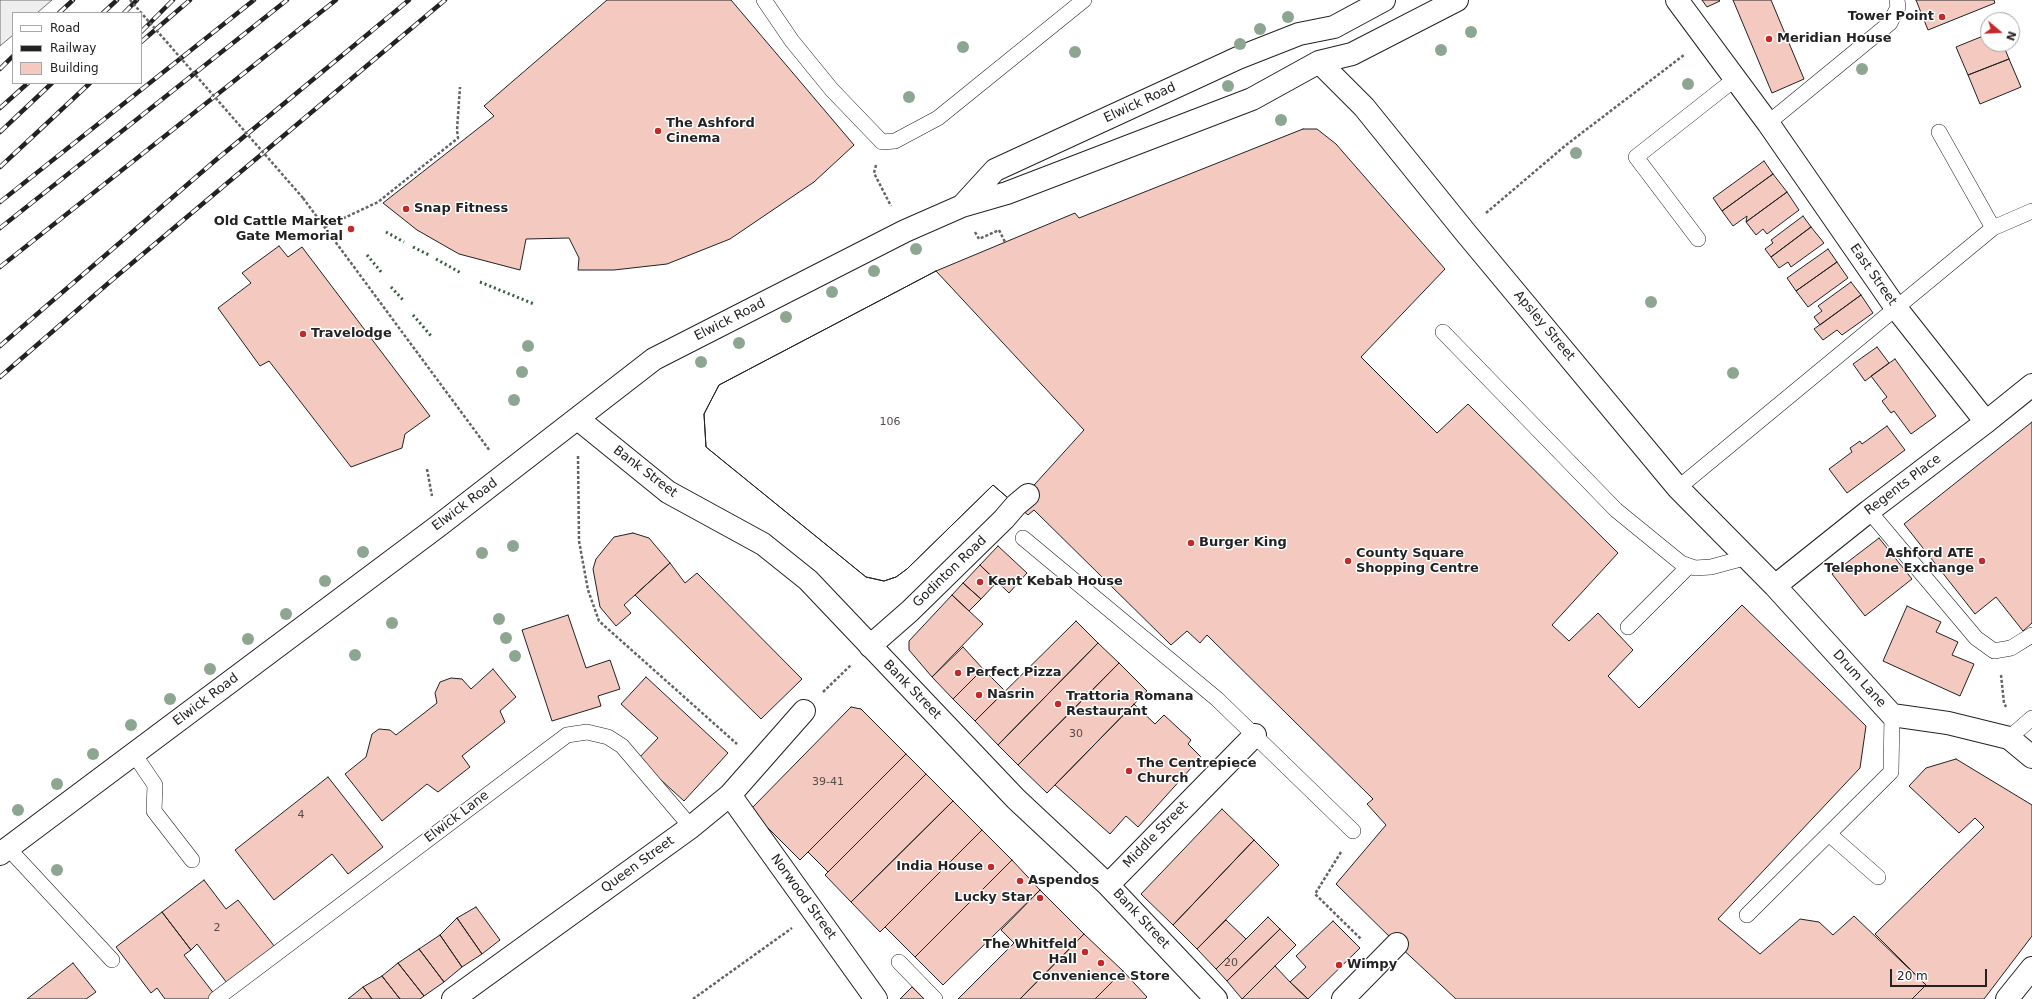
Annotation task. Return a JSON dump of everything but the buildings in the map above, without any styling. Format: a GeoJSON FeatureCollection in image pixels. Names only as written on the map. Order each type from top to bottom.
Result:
{"type":"FeatureCollection","features":[{"type":"Feature","properties":{"kind":"street","name":"Elwick Road"},"geometry":{"type":"LineString","coordinates":[[4,851],[507,473],[654,359],[905,231],[962,206],[1007,193],[1252,99],[1319,62],[1352,54],[1456,0]]}},
{"type":"Feature","properties":{"kind":"street","name":"East Street"},"geometry":{"type":"LineString","coordinates":[[1677,0],[1705,40],[1768,123],[1896,308],[1986,422]]}},
{"type":"Feature","properties":{"kind":"street","name":"Elwick Road"},"geometry":{"type":"LineString","coordinates":[[962,206],[994,170],[1238,58],[1299,34],[1334,27],[1375,2]]}},
{"type":"Feature","properties":{"kind":"street"},"geometry":{"type":"LineString","coordinates":[[1319,62],[1334,27]]}},
{"type":"Feature","properties":{"kind":"street","name":"Apsley Street"},"geometry":{"type":"LineString","coordinates":[[1319,62],[1364,107],[1678,488],[1775,586]]}},
{"type":"Feature","properties":{"kind":"street","name":"Regents Place"},"geometry":{"type":"LineString","coordinates":[[1775,586],[1868,511],[2032,386]]}},
{"type":"Feature","properties":{"kind":"street","name":"Bank Street"},"geometry":{"type":"LineString","coordinates":[[578,419],[668,492],[763,544],[808,580],[1016,799],[1108,885],[1216,999]]}},
{"type":"Feature","properties":{"kind":"street","name":"Godinton Road"},"geometry":{"type":"LineString","coordinates":[[870,646],[910,611],[1004,519],[1016,505],[1028,495]]}},
{"type":"Feature","properties":{"kind":"street","name":"Drum Lane"},"geometry":{"type":"LineString","coordinates":[[1775,586],[1892,715],[2014,733],[2032,757]]}},
{"type":"Feature","properties":{"kind":"street","name":"Queen Street"},"geometry":{"type":"LineString","coordinates":[[453,999],[691,827],[730,795],[757,762],[804,711]]}},
{"type":"Feature","properties":{"kind":"street","name":"Middle Street"},"geometry":{"type":"LineString","coordinates":[[1108,885],[1255,735]]}},
{"type":"Feature","properties":{"kind":"street","name":"Norwood Street"},"geometry":{"type":"LineString","coordinates":[[730,795],[876,999]]}},
{"type":"Feature","properties":{"kind":"street"},"geometry":{"type":"LineString","coordinates":[[1343,999],[1390,952]]}},
{"type":"Feature","properties":{"kind":"street"},"geometry":{"type":"LineString","coordinates":[[2007,999],[2032,968]]}},
{"type":"Feature","properties":{"kind":"lane"},"geometry":{"type":"LineString","coordinates":[[764,0],[792,41],[832,90],[882,142],[895,141],[938,118],[1084,0]]}},
{"type":"Feature","properties":{"kind":"lane"},"geometry":{"type":"LineString","coordinates":[[1768,123],[1890,23],[1898,7],[1897,0]]}},
{"type":"Feature","properties":{"kind":"lane"},"geometry":{"type":"LineString","coordinates":[[1698,239],[1636,157],[1735,79]]}},
{"type":"Feature","properties":{"kind":"lane"},"geometry":{"type":"LineString","coordinates":[[1939,132],[1993,228]]}},
{"type":"Feature","properties":{"kind":"lane"},"geometry":{"type":"LineString","coordinates":[[1678,488],[1993,228],[2032,211]]}},
{"type":"Feature","properties":{"kind":"lane"},"geometry":{"type":"LineString","coordinates":[[1443,332],[1616,510],[1681,563],[1695,568],[1711,567],[1748,558]]}},
{"type":"Feature","properties":{"kind":"lane"},"geometry":{"type":"LineString","coordinates":[[1868,511],[1976,638],[1994,651],[1999,651],[2011,648],[2032,635]]}},
{"type":"Feature","properties":{"kind":"lane"},"geometry":{"type":"LineString","coordinates":[[1024,538],[1217,699],[1353,831]]}},
{"type":"Feature","properties":{"kind":"lane"},"geometry":{"type":"LineString","coordinates":[[1628,627],[1689,566]]}},
{"type":"Feature","properties":{"kind":"lane"},"geometry":{"type":"LineString","coordinates":[[1747,915],[1891,772],[1892,715]]}},
{"type":"Feature","properties":{"kind":"lane"},"geometry":{"type":"LineString","coordinates":[[2014,733],[2032,718]]}},
{"type":"Feature","properties":{"kind":"lane","name":"Elwick Lane"},"geometry":{"type":"LineString","coordinates":[[216,999],[566,735],[587,732],[608,737],[622,746],[691,827]]}},
{"type":"Feature","properties":{"kind":"lane"},"geometry":{"type":"LineString","coordinates":[[134,754],[155,785],[154,811],[192,860]]}},
{"type":"Feature","properties":{"kind":"lane"},"geometry":{"type":"LineString","coordinates":[[1829,834],[1878,877]]}},
{"type":"Feature","properties":{"kind":"lane"},"geometry":{"type":"LineString","coordinates":[[4,851],[112,960]]}},
{"type":"Feature","properties":{"kind":"lane"},"geometry":{"type":"LineString","coordinates":[[899,962],[935,999]]}},
{"type":"Feature","properties":{"kind":"path"},"geometry":{"type":"LineString","coordinates":[[130,0],[140,12]]}},
{"type":"Feature","properties":{"kind":"path"},"geometry":{"type":"LineString","coordinates":[[142,14],[302,198],[507,473]]}},
{"type":"Feature","properties":{"kind":"path"},"geometry":{"type":"LineString","coordinates":[[1463,229],[1566,145],[1705,40]]}},
{"type":"Feature","properties":{"kind":"path"},"geometry":{"type":"LineString","coordinates":[[325,227],[378,202],[458,138],[457,130],[460,87]]}},
{"type":"Feature","properties":{"kind":"path"},"geometry":{"type":"LineString","coordinates":[[874,173],[883,192]]}},
{"type":"Feature","properties":{"kind":"path"},"geometry":{"type":"LineString","coordinates":[[578,419],[579,541],[588,590],[599,621],[757,762]]}},
{"type":"Feature","properties":{"kind":"path"},"geometry":{"type":"LineString","coordinates":[[804,711],[870,646]]}},
{"type":"Feature","properties":{"kind":"path"},"geometry":{"type":"LineString","coordinates":[[1999,651],[2004,703],[2014,733]]}},
{"type":"Feature","properties":{"kind":"path"},"geometry":{"type":"LineString","coordinates":[[1353,831],[1315,894],[1390,952]]}},
{"type":"Feature","properties":{"kind":"path"},"geometry":{"type":"LineString","coordinates":[[693,999],[798,924]]}},
{"type":"Feature","properties":{"kind":"shaded area"},"geometry":{"type":"Polygon","coordinates":[[[0,0],[52,0],[38,12],[12,12],[12,36],[0,46],[0,0]]]}},
{"type":"Feature","properties":{"kind":"railway"},"geometry":{"type":"LineString","coordinates":[[60,12],[73,0]]}},
{"type":"Feature","properties":{"kind":"railway"},"geometry":{"type":"LineString","coordinates":[[104,12],[117,0]]}},
{"type":"Feature","properties":{"kind":"railway"},"geometry":{"type":"LineString","coordinates":[[125,12],[137,0]]}},
{"type":"Feature","properties":{"kind":"railway"},"geometry":{"type":"LineString","coordinates":[[142,31],[173,0]]}},
{"type":"Feature","properties":{"kind":"railway"},"geometry":{"type":"LineString","coordinates":[[142,41],[190,0]]}},
{"type":"Feature","properties":{"kind":"railway"},"geometry":{"type":"LineString","coordinates":[[0,202],[254,0]]}},
{"type":"Feature","properties":{"kind":"railway"},"geometry":{"type":"LineString","coordinates":[[0,228],[287,0]]}},
{"type":"Feature","properties":{"kind":"railway"},"geometry":{"type":"LineString","coordinates":[[0,267],[336,0]]}},
{"type":"Feature","properties":{"kind":"railway"},"geometry":{"type":"LineString","coordinates":[[0,346],[217,159],[409,0]]}},
{"type":"Feature","properties":{"kind":"railway"},"geometry":{"type":"LineString","coordinates":[[0,377],[112,280],[445,0]]}},
{"type":"Feature","properties":{"kind":"railway"},"geometry":{"type":"LineString","coordinates":[[0,69],[12,57]]}},
{"type":"Feature","properties":{"kind":"railway"},"geometry":{"type":"LineString","coordinates":[[0,108],[27,84]]}},
{"type":"Feature","properties":{"kind":"railway"},"geometry":{"type":"LineString","coordinates":[[0,132],[51,84]]}},
{"type":"Feature","properties":{"kind":"railway"},"geometry":{"type":"LineString","coordinates":[[0,167],[89,84]]}},
{"type":"Feature","properties":{"kind":"hedge"},"geometry":{"type":"LineString","coordinates":[[386,232],[404,242]]}},
{"type":"Feature","properties":{"kind":"hedge"},"geometry":{"type":"LineString","coordinates":[[413,247],[429,255]]}},
{"type":"Feature","properties":{"kind":"hedge"},"geometry":{"type":"LineString","coordinates":[[367,255],[382,273]]}},
{"type":"Feature","properties":{"kind":"hedge"},"geometry":{"type":"LineString","coordinates":[[436,259],[461,273]]}},
{"type":"Feature","properties":{"kind":"hedge"},"geometry":{"type":"LineString","coordinates":[[480,282],[534,304]]}},
{"type":"Feature","properties":{"kind":"hedge"},"geometry":{"type":"LineString","coordinates":[[391,287],[403,300]]}},
{"type":"Feature","properties":{"kind":"hedge"},"geometry":{"type":"LineString","coordinates":[[413,315],[432,337]]}},
{"type":"Feature","properties":{"kind":"place","name":"Tower Point"},"geometry":{"type":"Point","coordinates":[1942,17]}},
{"type":"Feature","properties":{"kind":"place","name":"Meridian House"},"geometry":{"type":"Point","coordinates":[1769,39]}},
{"type":"Feature","properties":{"kind":"place","name":"The Ashford Cinema"},"geometry":{"type":"Point","coordinates":[658,131]}},
{"type":"Feature","properties":{"kind":"place","name":"Snap Fitness"},"geometry":{"type":"Point","coordinates":[406,209]}},
{"type":"Feature","properties":{"kind":"place","name":"Old Cattle Market Gate Memorial"},"geometry":{"type":"Point","coordinates":[351,229]}},
{"type":"Feature","properties":{"kind":"place","name":"Travelodge"},"geometry":{"type":"Point","coordinates":[303,334]}},
{"type":"Feature","properties":{"kind":"place","name":"Burger King"},"geometry":{"type":"Point","coordinates":[1191,543]}},
{"type":"Feature","properties":{"kind":"place","name":"County Square Shopping Centre"},"geometry":{"type":"Point","coordinates":[1348,561]}},
{"type":"Feature","properties":{"kind":"place","name":"Ashford ATE Telephone Exchange"},"geometry":{"type":"Point","coordinates":[1982,561]}},
{"type":"Feature","properties":{"kind":"place","name":"Kent Kebab House"},"geometry":{"type":"Point","coordinates":[980,582]}},
{"type":"Feature","properties":{"kind":"place","name":"Perfect Pizza"},"geometry":{"type":"Point","coordinates":[958,673]}},
{"type":"Feature","properties":{"kind":"place","name":"Nasrin"},"geometry":{"type":"Point","coordinates":[979,695]}},
{"type":"Feature","properties":{"kind":"place","name":"Trattoria Romana Restaurant"},"geometry":{"type":"Point","coordinates":[1058,704]}},
{"type":"Feature","properties":{"kind":"place","name":"The Centrepiece Church"},"geometry":{"type":"Point","coordinates":[1129,771]}},
{"type":"Feature","properties":{"kind":"place","name":"India House"},"geometry":{"type":"Point","coordinates":[991,867]}},
{"type":"Feature","properties":{"kind":"place","name":"Aspendos"},"geometry":{"type":"Point","coordinates":[1020,881]}},
{"type":"Feature","properties":{"kind":"place","name":"Lucky Star"},"geometry":{"type":"Point","coordinates":[1040,898]}},
{"type":"Feature","properties":{"kind":"place","name":"The Whitfeld Hall"},"geometry":{"type":"Point","coordinates":[1085,952]}},
{"type":"Feature","properties":{"kind":"place","name":"Convenience Store"},"geometry":{"type":"Point","coordinates":[1101,963]}},
{"type":"Feature","properties":{"kind":"place","name":"Wimpy"},"geometry":{"type":"Point","coordinates":[1339,965]}}]}
